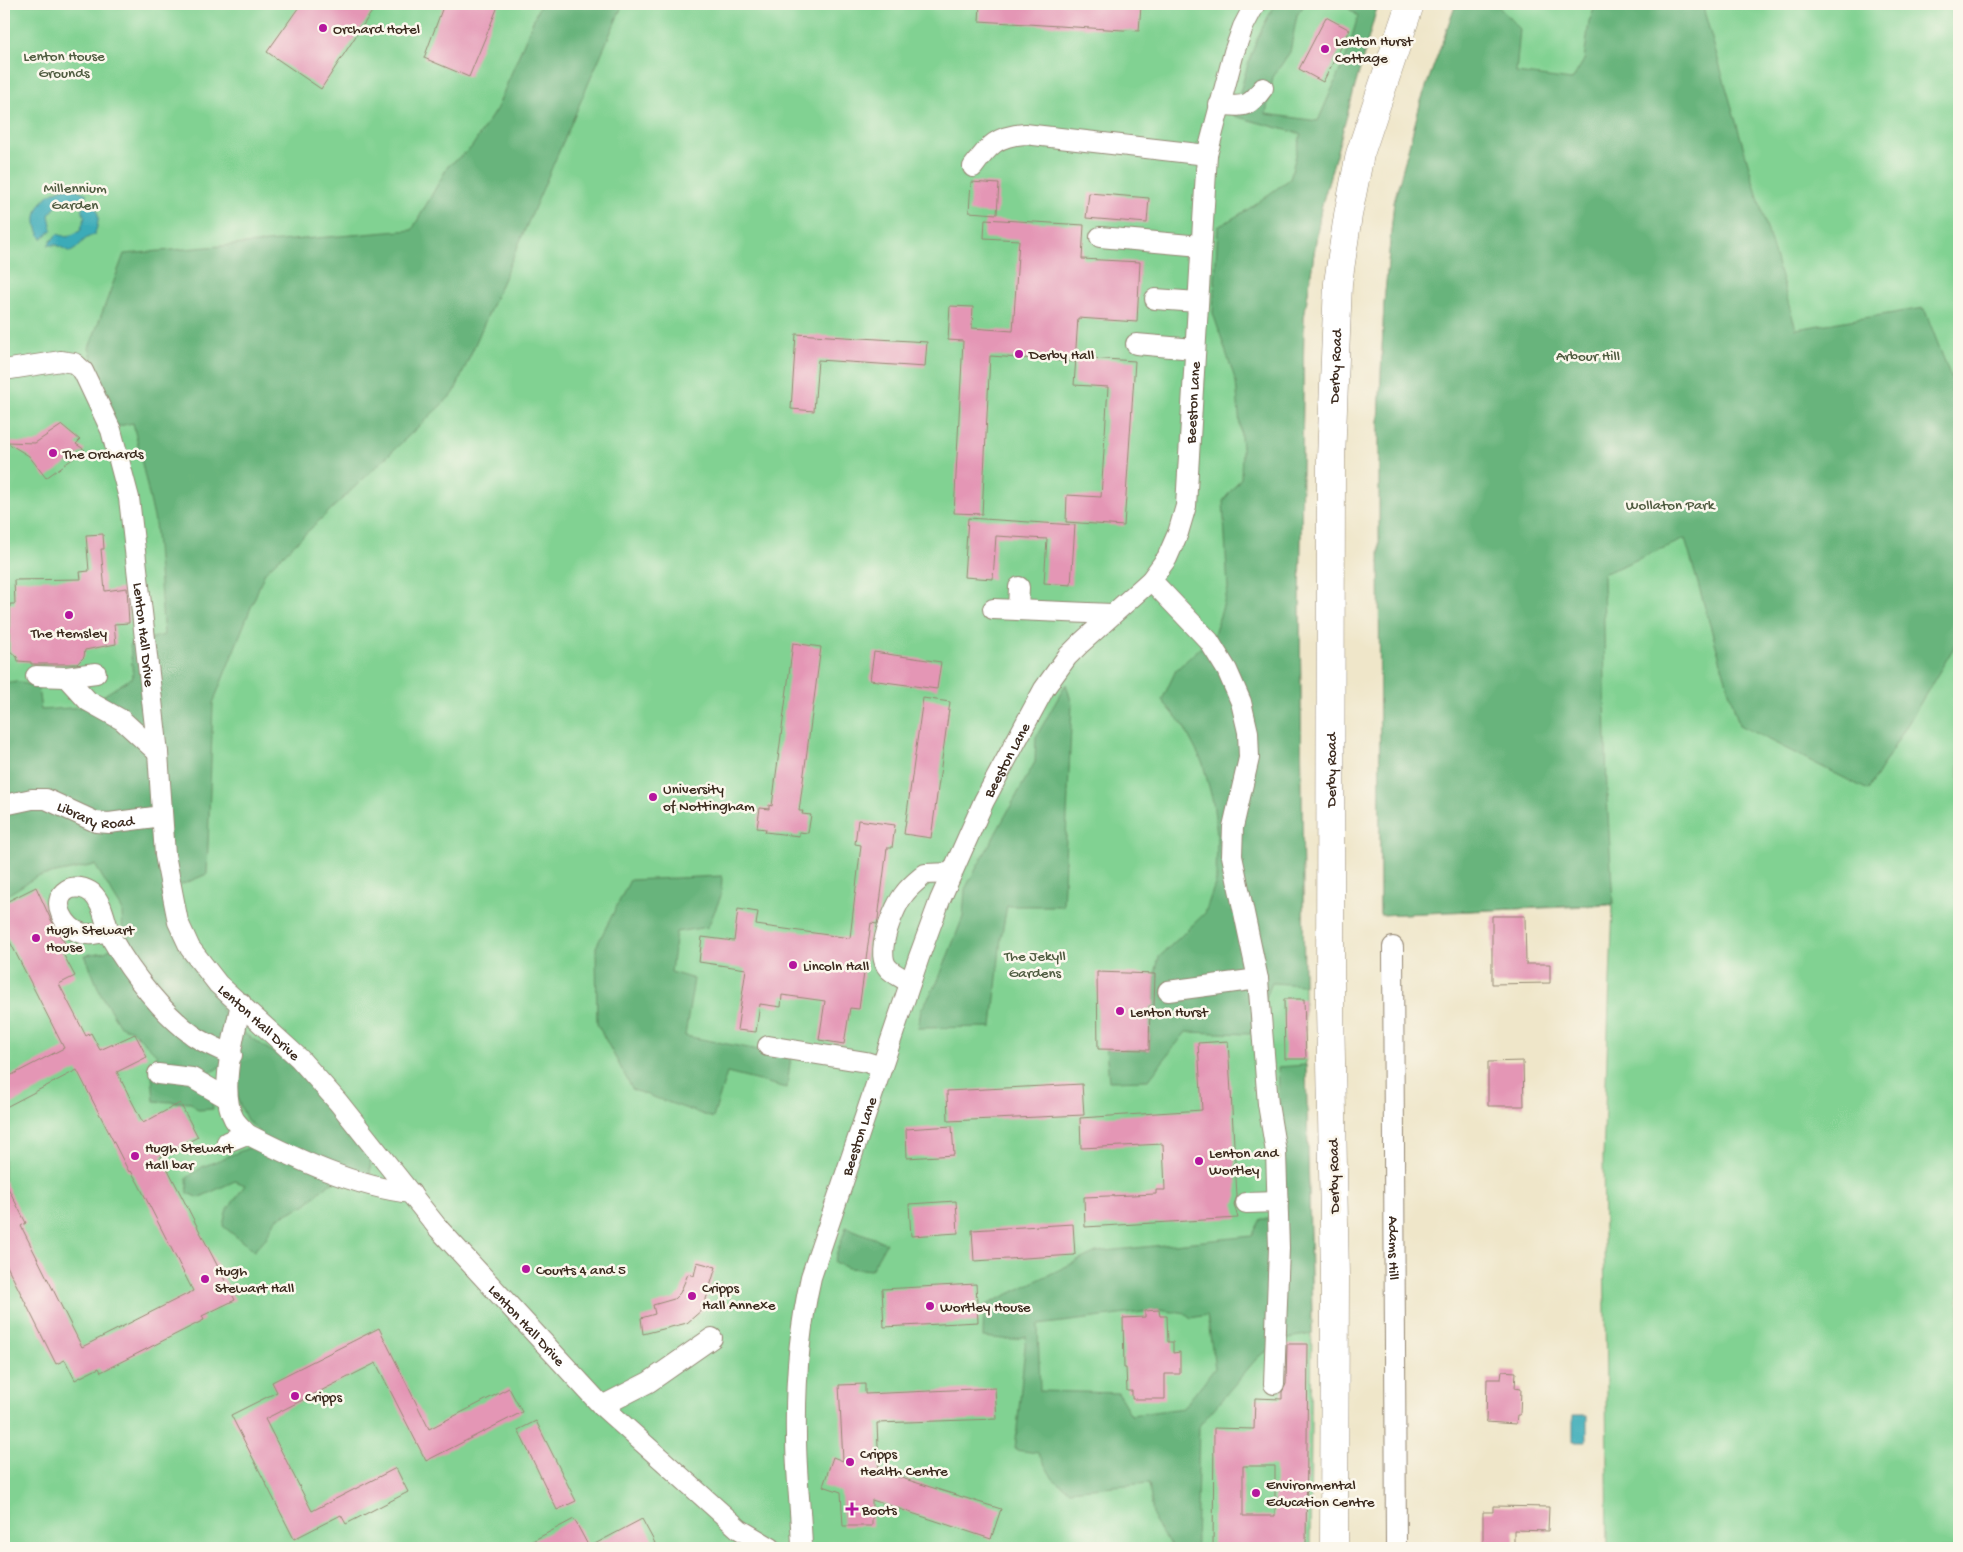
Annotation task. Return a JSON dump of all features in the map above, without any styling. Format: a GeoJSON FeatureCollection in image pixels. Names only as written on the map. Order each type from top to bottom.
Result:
{"type":"FeatureCollection","features":[{"type":"Feature","properties":{"kind":"highway","name":"Derby Road"},"geometry":{"type":"LineString","coordinates":[[1334,1548],[1335,1278],[1330,986],[1331,460],[1338,293],[1348,216],[1360,154],[1410,4]]}},
{"type":"Feature","properties":{"kind":"street","name":"Beeston Lane"},"geometry":{"type":"LineString","coordinates":[[802,1548],[796,1438],[800,1340],[804,1308],[811,1277],[910,983],[952,874],[984,801],[1044,689],[1067,657],[1151,580],[1167,558],[1178,533],[1186,506],[1207,155],[1219,105],[1242,27],[1255,4]]}},
{"type":"Feature","properties":{"kind":"street"},"geometry":{"type":"LineString","coordinates":[[1219,105],[1246,106],[1253,102],[1263,88]]}},
{"type":"Feature","properties":{"kind":"street"},"geometry":{"type":"LineString","coordinates":[[973,167],[994,142],[1007,135],[1025,134],[1207,155]]}},
{"type":"Feature","properties":{"kind":"street"},"geometry":{"type":"LineString","coordinates":[[1100,237],[1201,246]]}},
{"type":"Feature","properties":{"kind":"street"},"geometry":{"type":"LineString","coordinates":[[1155,299],[1198,302]]}},
{"type":"Feature","properties":{"kind":"street"},"geometry":{"type":"LineString","coordinates":[[1136,344],[1194,349]]}},
{"type":"Feature","properties":{"kind":"street","name":"Lenton Hall Drive"},"geometry":{"type":"LineString","coordinates":[[4,370],[61,361],[74,363],[79,366],[110,430],[130,498],[158,753],[165,855],[178,922],[190,948],[218,984],[241,1003],[304,1064],[438,1228],[497,1295],[602,1406],[739,1529],[771,1548]]}},
{"type":"Feature","properties":{"kind":"street"},"geometry":{"type":"LineString","coordinates":[[1151,580],[1209,641],[1227,670],[1241,702],[1248,732],[1248,758],[1234,827],[1232,856],[1258,979],[1268,1104],[1276,1152],[1278,1202],[1277,1342],[1274,1384]]}},
{"type":"Feature","properties":{"kind":"street"},"geometry":{"type":"LineString","coordinates":[[1018,610],[1019,587]]}},
{"type":"Feature","properties":{"kind":"street"},"geometry":{"type":"LineString","coordinates":[[993,609],[1112,614]]}},
{"type":"Feature","properties":{"kind":"street"},"geometry":{"type":"LineString","coordinates":[[36,676],[66,677],[96,673]]}},
{"type":"Feature","properties":{"kind":"street"},"geometry":{"type":"LineString","coordinates":[[66,677],[88,701],[122,720],[158,753]]}},
{"type":"Feature","properties":{"kind":"street","name":"Library Road"},"geometry":{"type":"LineString","coordinates":[[4,805],[32,798],[46,799],[96,822],[109,823],[162,816]]}},
{"type":"Feature","properties":{"kind":"street"},"geometry":{"type":"LineString","coordinates":[[910,983],[888,969],[884,962],[882,954],[892,918],[905,892],[925,874],[952,874]]}},
{"type":"Feature","properties":{"kind":"street"},"geometry":{"type":"LineString","coordinates":[[107,931],[120,954],[166,1012],[195,1036],[232,1055]]}},
{"type":"Feature","properties":{"kind":"street","name":"Adams Hill"},"geometry":{"type":"LineString","coordinates":[[1393,947],[1396,1548]]}},
{"type":"Feature","properties":{"kind":"street"},"geometry":{"type":"LineString","coordinates":[[1168,991],[1258,979]]}},
{"type":"Feature","properties":{"kind":"street"},"geometry":{"type":"LineString","coordinates":[[241,1003],[227,1098],[234,1119],[247,1134],[285,1154],[327,1170],[388,1190],[411,1193]]}},
{"type":"Feature","properties":{"kind":"street"},"geometry":{"type":"LineString","coordinates":[[768,1046],[866,1062],[882,1067]]}},
{"type":"Feature","properties":{"kind":"street"},"geometry":{"type":"LineString","coordinates":[[158,1074],[192,1078],[227,1098]]}},
{"type":"Feature","properties":{"kind":"street"},"geometry":{"type":"LineString","coordinates":[[227,1142],[247,1134]]}},
{"type":"Feature","properties":{"kind":"street"},"geometry":{"type":"LineString","coordinates":[[1246,1203],[1278,1202]]}},
{"type":"Feature","properties":{"kind":"street"},"geometry":{"type":"LineString","coordinates":[[602,1406],[649,1382],[712,1338]]}},
{"type":"Feature","properties":{"kind":"green space","name":"University of Nottingham"},"geometry":{"type":"Polygon","coordinates":[[[4,4],[1378,4],[1321,208],[1304,318],[1300,609],[1304,994],[1312,1309],[1310,1548],[4,1548],[4,4]]]}},
{"type":"Feature","properties":{"kind":"green space"},"geometry":{"type":"Polygon","coordinates":[[[540,4],[623,4],[454,393],[265,572],[213,703],[207,874],[162,893],[173,922],[209,982],[227,1022],[283,1059],[306,1080],[371,1152],[370,1175],[330,1183],[305,1205],[276,1219],[266,1238],[254,1251],[223,1226],[226,1212],[245,1185],[235,1181],[198,1198],[188,1193],[187,1178],[202,1167],[251,1147],[259,1137],[259,1131],[247,1120],[238,1101],[237,1084],[221,1066],[210,1073],[213,1109],[198,1110],[191,1103],[154,1101],[152,1074],[157,1055],[132,1030],[120,1026],[101,995],[85,955],[105,952],[123,941],[122,909],[95,865],[36,877],[4,897],[4,683],[16,681],[38,688],[41,710],[85,707],[133,677],[130,644],[164,635],[155,522],[133,423],[114,427],[89,348],[124,254],[412,230],[448,166],[471,148],[497,108],[540,4]]]}},
{"type":"Feature","properties":{"kind":"green space"},"geometry":{"type":"Polygon","coordinates":[[[1276,4],[1305,4],[1297,15],[1290,52],[1273,77],[1266,114],[1318,121],[1347,54],[1358,16],[1343,4],[1378,4],[1321,208],[1304,318],[1300,609],[1304,985],[1272,983],[1250,1034],[1186,1032],[1148,1080],[1109,1081],[1106,1049],[1149,1050],[1150,1029],[1140,1029],[1140,1005],[1154,1005],[1155,974],[1159,957],[1205,913],[1216,881],[1217,834],[1213,802],[1203,764],[1183,725],[1162,700],[1176,670],[1214,635],[1228,589],[1223,501],[1241,478],[1242,448],[1236,382],[1213,313],[1218,227],[1247,210],[1290,179],[1301,134],[1234,116],[1255,44],[1276,4]]]}},
{"type":"Feature","properties":{"kind":"green space","name":"Wollaton Park"},"geometry":{"type":"Polygon","coordinates":[[[1456,4],[1959,4],[1959,1548],[1608,1548],[1603,1157],[1613,905],[1380,915],[1379,424],[1384,303],[1394,202],[1421,101],[1456,4]]]}},
{"type":"Feature","properties":{"kind":"green space","name":"Arbour Hill"},"geometry":{"type":"Polygon","coordinates":[[[1456,4],[1496,4],[1520,29],[1516,73],[1572,80],[1584,60],[1589,22],[1596,4],[1702,4],[1796,329],[1924,308],[1959,398],[1959,639],[1868,790],[1739,725],[1685,539],[1603,574],[1607,796],[1613,904],[1380,915],[1379,424],[1384,303],[1394,202],[1421,101],[1456,4]]]}},
{"type":"Feature","properties":{"kind":"green space"},"geometry":{"type":"Polygon","coordinates":[[[1066,684],[1072,704],[1063,906],[1007,906],[1001,938],[992,1027],[918,1028],[921,1010],[937,983],[963,917],[965,889],[1035,762],[1036,737],[1066,684]]]}},
{"type":"Feature","properties":{"kind":"green space"},"geometry":{"type":"Polygon","coordinates":[[[722,876],[721,896],[708,927],[676,932],[671,972],[694,979],[685,1036],[791,1056],[787,1088],[727,1073],[713,1118],[633,1090],[597,1024],[596,947],[630,880],[722,876]]]}},
{"type":"Feature","properties":{"kind":"green space"},"geometry":{"type":"Polygon","coordinates":[[[1306,1065],[1312,1334],[1289,1338],[1258,1357],[1199,1426],[1196,1548],[1172,1548],[1154,1522],[1149,1483],[1069,1490],[1053,1479],[1038,1453],[1015,1450],[1026,1336],[1012,1340],[983,1337],[984,1306],[1096,1252],[1252,1236],[1261,1219],[1285,1219],[1278,1067],[1306,1065]],[[1159,1310],[1038,1325],[1040,1391],[1118,1393],[1131,1415],[1183,1408],[1215,1368],[1207,1315],[1191,1318],[1186,1314],[1159,1310]]]}},
{"type":"Feature","properties":{"kind":"green space"},"geometry":{"type":"Polygon","coordinates":[[[846,1227],[886,1243],[871,1270],[848,1268],[834,1262],[846,1227]]]}},
{"type":"Feature","properties":{"kind":"water"},"geometry":{"type":"Polygon","coordinates":[[[70,187],[87,194],[77,205],[68,201],[58,204],[49,215],[52,230],[42,239],[36,222],[40,206],[52,193],[70,187]]]}},
{"type":"Feature","properties":{"kind":"water"},"geometry":{"type":"Polygon","coordinates":[[[91,199],[98,217],[94,235],[70,252],[57,245],[48,245],[57,234],[67,237],[80,231],[85,217],[81,209],[91,199]]]}},
{"type":"Feature","properties":{"kind":"water"},"geometry":{"type":"Polygon","coordinates":[[[1573,1415],[1587,1415],[1587,1442],[1573,1442],[1573,1415]]]}},
{"type":"Feature","properties":{"kind":"building","name":"Orchard Hotel"},"geometry":{"type":"Polygon","coordinates":[[[301,4],[377,4],[321,89],[267,52],[301,4]]]}},
{"type":"Feature","properties":{"kind":"building","name":"Orchard Hotel"},"geometry":{"type":"Polygon","coordinates":[[[444,4],[499,4],[469,77],[424,58],[444,4]]]}},
{"type":"Feature","properties":{"kind":"building"},"geometry":{"type":"Polygon","coordinates":[[[980,4],[1138,4],[1141,6],[1139,31],[979,21],[980,4]]]}},
{"type":"Feature","properties":{"kind":"building","name":"Lenton Hurst Cottage"},"geometry":{"type":"Polygon","coordinates":[[[1326,17],[1350,30],[1323,82],[1299,69],[1326,17]]]}},
{"type":"Feature","properties":{"kind":"building"},"geometry":{"type":"Polygon","coordinates":[[[971,182],[999,184],[997,214],[969,212],[971,182]]]}},
{"type":"Feature","properties":{"kind":"building"},"geometry":{"type":"Polygon","coordinates":[[[1089,193],[1149,198],[1147,223],[1086,218],[1089,193]]]}},
{"type":"Feature","properties":{"kind":"building","name":"Derby Hall"},"geometry":{"type":"Polygon","coordinates":[[[985,219],[1084,225],[1082,259],[1140,262],[1137,322],[1078,318],[1075,362],[990,356],[982,514],[954,513],[963,341],[948,340],[950,306],[973,307],[972,328],[1013,331],[1019,240],[984,238],[985,219]]]}},
{"type":"Feature","properties":{"kind":"building"},"geometry":{"type":"Polygon","coordinates":[[[796,334],[927,342],[925,367],[818,360],[814,411],[791,409],[796,334]]]}},
{"type":"Feature","properties":{"kind":"building"},"geometry":{"type":"Polygon","coordinates":[[[1076,357],[1135,361],[1124,526],[1066,522],[1067,495],[1101,497],[1108,387],[1074,385],[1076,357]]]}},
{"type":"Feature","properties":{"kind":"building","name":"The Orchards"},"geometry":{"type":"Polygon","coordinates":[[[62,425],[80,440],[76,444],[85,450],[46,478],[29,456],[6,442],[35,443],[62,425]]]}},
{"type":"Feature","properties":{"kind":"building"},"geometry":{"type":"Polygon","coordinates":[[[968,518],[1075,525],[1071,585],[1044,583],[1047,539],[996,536],[993,579],[964,577],[968,518]]]}},
{"type":"Feature","properties":{"kind":"building","name":"The Hemsley"},"geometry":{"type":"Polygon","coordinates":[[[103,534],[104,549],[101,549],[105,591],[127,588],[129,623],[114,624],[116,644],[85,650],[84,657],[77,664],[31,664],[31,662],[18,661],[17,657],[10,651],[10,604],[15,604],[14,580],[81,579],[80,572],[89,571],[86,535],[103,534]]]}},
{"type":"Feature","properties":{"kind":"building"},"geometry":{"type":"Polygon","coordinates":[[[793,643],[821,647],[799,811],[803,811],[802,814],[811,815],[808,833],[799,832],[799,836],[765,832],[766,829],[757,828],[760,808],[769,809],[769,805],[772,806],[793,643]]]}},
{"type":"Feature","properties":{"kind":"building"},"geometry":{"type":"Polygon","coordinates":[[[874,652],[941,662],[937,689],[870,680],[874,652]]]}},
{"type":"Feature","properties":{"kind":"building"},"geometry":{"type":"Polygon","coordinates":[[[923,698],[950,702],[931,838],[904,834],[923,698]]]}},
{"type":"Feature","properties":{"kind":"building","name":"Lincoln Hall"},"geometry":{"type":"Polygon","coordinates":[[[858,820],[895,825],[892,848],[887,848],[877,924],[871,923],[859,1009],[850,1008],[844,1044],[819,1040],[825,1001],[782,995],[781,1007],[760,1004],[756,1032],[737,1030],[746,969],[699,962],[702,937],[734,941],[738,909],[758,912],[756,925],[850,938],[861,845],[855,844],[858,820]]]}},
{"type":"Feature","properties":{"kind":"building"},"geometry":{"type":"Polygon","coordinates":[[[36,887],[51,920],[67,947],[61,950],[75,976],[59,984],[86,1036],[91,1033],[100,1050],[135,1034],[147,1057],[117,1072],[143,1123],[180,1103],[198,1137],[161,1156],[235,1300],[202,1316],[204,1320],[101,1372],[99,1368],[75,1380],[65,1360],[56,1364],[4,1260],[4,1180],[26,1223],[21,1226],[82,1347],[193,1291],[77,1070],[4,1108],[4,1079],[64,1048],[4,930],[4,903],[36,887]]]}},
{"type":"Feature","properties":{"kind":"building"},"geometry":{"type":"Polygon","coordinates":[[[1492,916],[1525,916],[1526,964],[1550,964],[1550,983],[1492,984],[1492,916]]]}},
{"type":"Feature","properties":{"kind":"building","name":"Lenton Hurst"},"geometry":{"type":"Polygon","coordinates":[[[1097,972],[1155,974],[1154,1006],[1150,1006],[1149,1050],[1098,1049],[1097,972]]]}},
{"type":"Feature","properties":{"kind":"building"},"geometry":{"type":"Polygon","coordinates":[[[1284,999],[1304,999],[1306,1059],[1285,1059],[1284,999]]]}},
{"type":"Feature","properties":{"kind":"building"},"geometry":{"type":"Polygon","coordinates":[[[1228,1041],[1237,1196],[1234,1204],[1238,1218],[1085,1227],[1084,1197],[1156,1194],[1156,1190],[1165,1190],[1163,1144],[1081,1148],[1080,1118],[1202,1110],[1198,1043],[1228,1041]]]}},
{"type":"Feature","properties":{"kind":"building"},"geometry":{"type":"Polygon","coordinates":[[[1523,1061],[1524,1106],[1488,1106],[1488,1062],[1523,1061]]]}},
{"type":"Feature","properties":{"kind":"building"},"geometry":{"type":"Polygon","coordinates":[[[1082,1084],[1084,1115],[948,1121],[947,1091],[1082,1084]]]}},
{"type":"Feature","properties":{"kind":"building"},"geometry":{"type":"Polygon","coordinates":[[[952,1126],[954,1155],[907,1158],[906,1129],[952,1126]]]}},
{"type":"Feature","properties":{"kind":"building"},"geometry":{"type":"Polygon","coordinates":[[[956,1201],[958,1233],[911,1236],[909,1204],[956,1201]]]}},
{"type":"Feature","properties":{"kind":"building"},"geometry":{"type":"Polygon","coordinates":[[[1073,1224],[1075,1255],[974,1261],[972,1230],[1073,1224]]]}},
{"type":"Feature","properties":{"kind":"building","name":"Cripps Hall Annexe"},"geometry":{"type":"Polygon","coordinates":[[[697,1262],[716,1267],[703,1309],[687,1323],[643,1334],[641,1318],[655,1314],[653,1305],[674,1299],[680,1293],[688,1274],[694,1276],[697,1262]]]}},
{"type":"Feature","properties":{"kind":"building","name":"Wortley House"},"geometry":{"type":"Polygon","coordinates":[[[976,1284],[978,1322],[884,1327],[882,1289],[976,1284]]]}},
{"type":"Feature","properties":{"kind":"building"},"geometry":{"type":"Polygon","coordinates":[[[1159,1310],[1160,1316],[1167,1316],[1168,1342],[1173,1342],[1173,1353],[1180,1352],[1180,1374],[1165,1374],[1165,1399],[1132,1399],[1132,1391],[1127,1391],[1126,1368],[1124,1368],[1123,1318],[1145,1317],[1145,1311],[1159,1310]]]}},
{"type":"Feature","properties":{"kind":"building"},"geometry":{"type":"Polygon","coordinates":[[[379,1328],[429,1429],[509,1388],[522,1412],[426,1461],[376,1363],[265,1419],[312,1511],[396,1468],[408,1492],[346,1524],[341,1515],[294,1539],[231,1415],[277,1392],[272,1382],[379,1328]]]}},
{"type":"Feature","properties":{"kind":"building","name":"Environmental Education Centre"},"geometry":{"type":"Polygon","coordinates":[[[1287,1344],[1308,1344],[1306,1548],[1242,1546],[1242,1548],[1213,1548],[1214,1428],[1254,1429],[1255,1398],[1282,1399],[1282,1392],[1286,1384],[1287,1344]],[[1243,1466],[1243,1516],[1275,1516],[1275,1466],[1243,1466]]]}},
{"type":"Feature","properties":{"kind":"building"},"geometry":{"type":"Polygon","coordinates":[[[1502,1371],[1516,1372],[1515,1388],[1521,1389],[1520,1415],[1517,1415],[1516,1424],[1486,1422],[1487,1379],[1501,1379],[1502,1371]]]}},
{"type":"Feature","properties":{"kind":"building","name":"Cripps Health Centre"},"geometry":{"type":"Polygon","coordinates":[[[865,1384],[865,1394],[995,1388],[997,1419],[877,1423],[879,1471],[1001,1509],[991,1539],[872,1500],[872,1526],[843,1526],[841,1492],[823,1486],[833,1457],[843,1461],[839,1385],[865,1384]]]}},
{"type":"Feature","properties":{"kind":"building"},"geometry":{"type":"Polygon","coordinates":[[[536,1421],[576,1501],[557,1510],[518,1430],[536,1421]]]}},
{"type":"Feature","properties":{"kind":"building"},"geometry":{"type":"Polygon","coordinates":[[[1493,1506],[1549,1507],[1548,1531],[1514,1530],[1514,1548],[1483,1548],[1483,1512],[1493,1512],[1493,1506]]]}},
{"type":"Feature","properties":{"kind":"building"},"geometry":{"type":"Polygon","coordinates":[[[574,1519],[589,1547],[642,1519],[655,1543],[646,1548],[519,1548],[574,1519]]]}},
{"type":"Feature","properties":{"kind":"place","name":"Orchard Hotel"},"geometry":{"type":"Point","coordinates":[323,28]}},
{"type":"Feature","properties":{"kind":"place","name":"Lenton Hurst Cottage"},"geometry":{"type":"Point","coordinates":[1325,49]}},
{"type":"Feature","properties":{"kind":"place","name":"Derby Hall"},"geometry":{"type":"Point","coordinates":[1019,354]}},
{"type":"Feature","properties":{"kind":"place","name":"The Orchards"},"geometry":{"type":"Point","coordinates":[53,453]}},
{"type":"Feature","properties":{"kind":"place","name":"The Hemsley"},"geometry":{"type":"Point","coordinates":[69,615]}},
{"type":"Feature","properties":{"kind":"place","name":"University of Nottingham"},"geometry":{"type":"Point","coordinates":[653,797]}},
{"type":"Feature","properties":{"kind":"place","name":"Hugh Stewart House"},"geometry":{"type":"Point","coordinates":[36,938]}},
{"type":"Feature","properties":{"kind":"place","name":"Lincoln Hall"},"geometry":{"type":"Point","coordinates":[793,965]}},
{"type":"Feature","properties":{"kind":"place","name":"Lenton Hurst"},"geometry":{"type":"Point","coordinates":[1120,1011]}},
{"type":"Feature","properties":{"kind":"place","name":"Hugh Stewart Hall bar"},"geometry":{"type":"Point","coordinates":[135,1156]}},
{"type":"Feature","properties":{"kind":"place","name":"Lenton and Wortley"},"geometry":{"type":"Point","coordinates":[1199,1161]}},
{"type":"Feature","properties":{"kind":"place","name":"Courts 4 and 5"},"geometry":{"type":"Point","coordinates":[526,1269]}},
{"type":"Feature","properties":{"kind":"place","name":"Hugh Stewart Hall"},"geometry":{"type":"Point","coordinates":[205,1279]}},
{"type":"Feature","properties":{"kind":"place","name":"Cripps Hall Annexe"},"geometry":{"type":"Point","coordinates":[692,1296]}},
{"type":"Feature","properties":{"kind":"place","name":"Wortley House"},"geometry":{"type":"Point","coordinates":[930,1306]}},
{"type":"Feature","properties":{"kind":"place","name":"Cripps"},"geometry":{"type":"Point","coordinates":[295,1396]}},
{"type":"Feature","properties":{"kind":"place","name":"Cripps Health Centre"},"geometry":{"type":"Point","coordinates":[850,1462]}},
{"type":"Feature","properties":{"kind":"place","name":"Environmental Education Centre"},"geometry":{"type":"Point","coordinates":[1256,1493]}},
{"type":"Feature","properties":{"kind":"place","name":"Boots"},"geometry":{"type":"Point","coordinates":[852,1509]}},
{"type":"Feature","properties":{"kind":"park label","name":"Lenton House Grounds"},"geometry":{"type":"Point","coordinates":[64,64]}},
{"type":"Feature","properties":{"kind":"park label","name":"Millennium Garden"},"geometry":{"type":"Point","coordinates":[75,196]}},
{"type":"Feature","properties":{"kind":"park label","name":"The Jekyll Gardens"},"geometry":{"type":"Point","coordinates":[1035,964]}}]}
